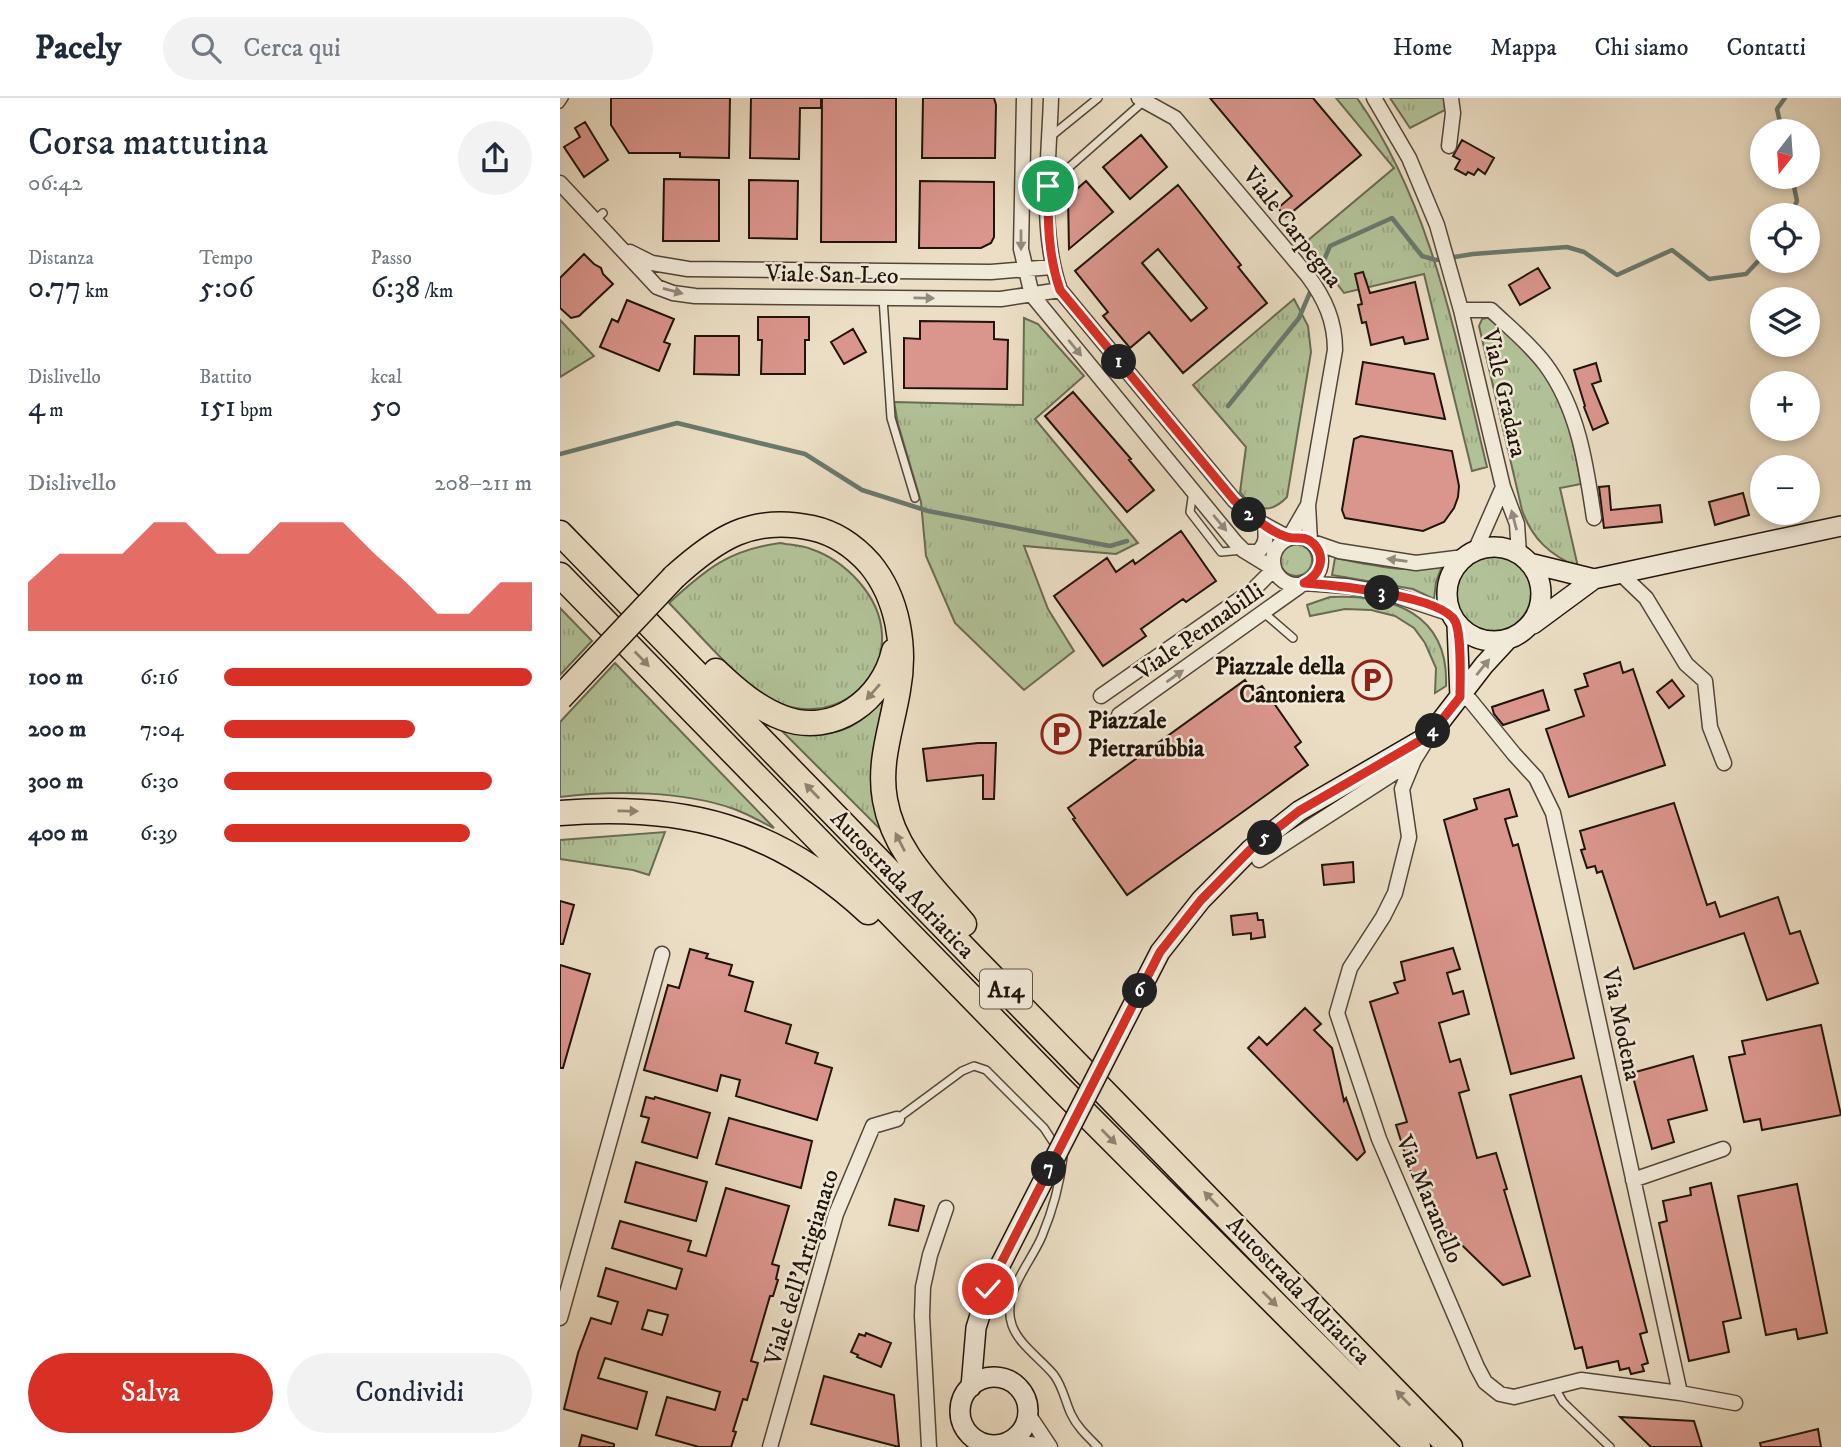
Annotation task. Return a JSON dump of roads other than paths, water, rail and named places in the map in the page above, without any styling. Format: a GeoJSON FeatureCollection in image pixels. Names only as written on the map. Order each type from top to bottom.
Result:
{"type":"FeatureCollection","features":[{"type":"Feature","properties":{"kind":"highway"},"geometry":{"type":"LineString","coordinates":[[560,698],[674,577],[714,544],[737,531],[766,524],[794,524],[821,530],[845,541],[863,556],[877,573],[892,600],[898,630],[902,661],[887,733],[882,779],[885,801],[895,833],[913,865],[1081,1066]]}},
{"type":"Feature","properties":{"kind":"highway"},"geometry":{"type":"LineString","coordinates":[[560,531],[734,688],[785,719],[824,722],[842,717],[868,699],[886,676],[898,630]]}},
{"type":"Feature","properties":{"kind":"highway","name":"Autostrada Adriatica"},"geometry":{"type":"LineString","coordinates":[[560,531],[1450,1447]]}},
{"type":"Feature","properties":{"kind":"highway","name":"Autostrada Adriatica"},"geometry":{"type":"LineString","coordinates":[[560,575],[1058,1086],[1418,1447]]}},
{"type":"Feature","properties":{"kind":"highway"},"geometry":{"type":"LineString","coordinates":[[560,813],[594,811],[681,815],[749,833],[778,847],[804,862],[856,901],[1058,1086]]}},
{"type":"Feature","properties":{"kind":"street"},"geometry":{"type":"LineString","coordinates":[[1024,98],[1021,249],[1032,295],[1245,551],[1274,569],[1290,584],[1346,586],[1391,594],[1454,619],[1468,634],[1494,641],[1515,635],[1594,579],[1841,526]]}},
{"type":"Feature","properties":{"kind":"street"},"geometry":{"type":"LineString","coordinates":[[1051,98],[1048,243],[1060,290],[1174,421],[1254,519],[1289,538],[1304,538],[1339,551],[1416,563],[1470,554],[1490,547],[1505,548],[1524,559],[1594,579]]}},
{"type":"Feature","properties":{"kind":"street","name":"Viale Carpegna"},"geometry":{"type":"LineString","coordinates":[[1169,98],[1175,118]]}},
{"type":"Feature","properties":{"kind":"street","name":"Viale Gradara"},"geometry":{"type":"LineString","coordinates":[[1374,98],[1409,158],[1437,225],[1461,310],[1503,487],[1517,524],[1524,559]]}},
{"type":"Feature","properties":{"kind":"street"},"geometry":{"type":"LineString","coordinates":[[1449,146],[1451,98]]}},
{"type":"Feature","properties":{"kind":"street","name":"Viale Carpegna"},"geometry":{"type":"LineString","coordinates":[[1142,100],[1175,118],[1308,276],[1320,292],[1330,313],[1335,331],[1335,350],[1308,505],[1310,541]]}},
{"type":"Feature","properties":{"kind":"street","name":"Viale San Leo"},"geometry":{"type":"LineString","coordinates":[[560,183],[599,216],[657,287],[673,293],[695,296],[1000,299],[1060,290]]}},
{"type":"Feature","properties":{"kind":"street","name":"Viale San Leo"},"geometry":{"type":"LineString","coordinates":[[622,243],[652,263],[688,269],[978,272],[1052,267]]}},
{"type":"Feature","properties":{"kind":"street"},"geometry":{"type":"LineString","coordinates":[[1461,310],[1491,310],[1544,362],[1562,388],[1586,465],[1594,518]]}},
{"type":"Feature","properties":{"kind":"street","name":"Viale Gradara"},"geometry":{"type":"LineString","coordinates":[[1470,554],[1503,487]]}},
{"type":"Feature","properties":{"kind":"street","name":"Viale Carpegna"},"geometry":{"type":"LineString","coordinates":[[1289,538],[1308,505]]}},
{"type":"Feature","properties":{"kind":"street"},"geometry":{"type":"LineString","coordinates":[[1245,551],[1258,552],[1264,546],[1267,539],[1265,525]]}},
{"type":"Feature","properties":{"kind":"street"},"geometry":{"type":"LineString","coordinates":[[1274,569],[1273,554],[1277,547],[1289,538]]}},
{"type":"Feature","properties":{"kind":"street"},"geometry":{"type":"LineString","coordinates":[[1304,583],[1311,580],[1320,568],[1319,553],[1310,541]]}},
{"type":"Feature","properties":{"kind":"street"},"geometry":{"type":"LineString","coordinates":[[1460,697],[1454,619],[1447,599],[1448,583],[1454,569],[1470,554]]}},
{"type":"Feature","properties":{"kind":"street"},"geometry":{"type":"LineString","coordinates":[[1259,860],[1414,760],[1484,665],[1533,620],[1541,591],[1537,576],[1524,559]]}},
{"type":"Feature","properties":{"kind":"street","name":"Viale Pennabilli"},"geometry":{"type":"LineString","coordinates":[[1101,696],[1254,590],[1274,569]]}},
{"type":"Feature","properties":{"kind":"street"},"geometry":{"type":"LineString","coordinates":[[1621,574],[1646,598],[1686,664],[1705,681],[1710,727],[1724,763]]}},
{"type":"Feature","properties":{"kind":"street","name":"Viale Pennabilli"},"geometry":{"type":"LineString","coordinates":[[1119,715],[1304,583]]}},
{"type":"Feature","properties":{"kind":"street","name":"Via Modena"},"geometry":{"type":"LineString","coordinates":[[1460,697],[1470,700],[1536,778],[1553,813],[1680,1393]]}},
{"type":"Feature","properties":{"kind":"street"},"geometry":{"type":"LineString","coordinates":[[971,1387],[976,1328],[988,1289],[1160,952],[1201,900],[1251,849],[1299,811],[1430,735]]}},
{"type":"Feature","properties":{"kind":"street","name":"Via Maranello"},"geometry":{"type":"LineString","coordinates":[[1414,760],[1402,789],[1409,837],[1395,892],[1383,917],[1350,968],[1337,1013],[1380,1139],[1485,1382],[1500,1394],[1514,1397],[1581,1380],[1680,1393],[1735,1404]]}},
{"type":"Feature","properties":{"kind":"street"},"geometry":{"type":"LineString","coordinates":[[560,1318],[663,954]]}},
{"type":"Feature","properties":{"kind":"street","name":"Viale dell'Artigianato"},"geometry":{"type":"LineString","coordinates":[[770,1447],[836,1214],[873,1126],[897,1119]]}},
{"type":"Feature","properties":{"kind":"street"},"geometry":{"type":"LineString","coordinates":[[1633,1180],[1723,1149]]}},
{"type":"Feature","properties":{"kind":"street"},"geometry":{"type":"LineString","coordinates":[[929,1447],[923,1287],[930,1255],[946,1208]]}},
{"type":"Feature","properties":{"kind":"street"},"geometry":{"type":"LineString","coordinates":[[976,1328],[988,1365],[1001,1378],[1016,1385],[1026,1398],[1028,1414],[1023,1429],[1011,1441]]}},
{"type":"Feature","properties":{"kind":"street"},"geometry":{"type":"LineString","coordinates":[[958,1447],[963,1425],[960,1409],[962,1401],[971,1387],[985,1379],[1001,1378]]}},
{"type":"Feature","properties":{"kind":"street"},"geometry":{"type":"LineString","coordinates":[[1028,1414],[1050,1447]]}},
{"type":"Feature","properties":{"kind":"street"},"geometry":{"type":"LineString","coordinates":[[963,1425],[973,1438],[986,1446],[1011,1441],[1050,1447]]}},
{"type":"Feature","properties":{"kind":"lane"},"geometry":{"type":"LineString","coordinates":[[560,104],[564,98]]}},
{"type":"Feature","properties":{"kind":"lane"},"geometry":{"type":"LineString","coordinates":[[1050,137],[1098,98]]}},
{"type":"Feature","properties":{"kind":"lane"},"geometry":{"type":"LineString","coordinates":[[1048,186],[1142,100]]}},
{"type":"Feature","properties":{"kind":"lane"},"geometry":{"type":"LineString","coordinates":[[883,297],[891,418],[915,498]]}},
{"type":"Feature","properties":{"kind":"lane"},"geometry":{"type":"LineString","coordinates":[[1264,613],[1293,638]]}},
{"type":"Feature","properties":{"kind":"lane"},"geometry":{"type":"LineString","coordinates":[[897,1119],[962,1071],[974,1066],[986,1070],[1044,1128],[1063,1157],[1043,1235],[1023,1269],[1010,1315],[1013,1328],[1055,1376],[1080,1429],[1098,1447]]}},
{"type":"Feature","properties":{"kind":"lane"},"geometry":{"type":"LineString","coordinates":[[1554,1387],[1563,1402],[1610,1447]]}},
{"type":"Feature","properties":{"kind":"waterway"},"geometry":{"type":"LineString","coordinates":[[1779,119],[1777,109],[1785,98]]}},
{"type":"Feature","properties":{"kind":"waterway"},"geometry":{"type":"LineString","coordinates":[[1794,189],[1796,203]]}},
{"type":"Feature","properties":{"kind":"waterway"},"geometry":{"type":"LineString","coordinates":[[1228,406],[1299,318],[1330,246],[1392,218],[1422,256],[1436,260],[1473,254],[1567,247],[1584,252],[1617,275],[1672,250],[1709,279],[1746,274],[1750,270]]}},
{"type":"Feature","properties":{"kind":"waterway"},"geometry":{"type":"LineString","coordinates":[[560,454],[677,423],[805,454],[862,490],[928,511],[1110,546],[1127,541]]}},
{"type":"Feature","properties":{"kind":"place","name":"Piazzale della Cantoniera"},"geometry":{"type":"Point","coordinates":[1372,680]}},
{"type":"Feature","properties":{"kind":"place","name":"Piazzale Pietrarubbia"},"geometry":{"type":"Point","coordinates":[1061,734]}}]}
